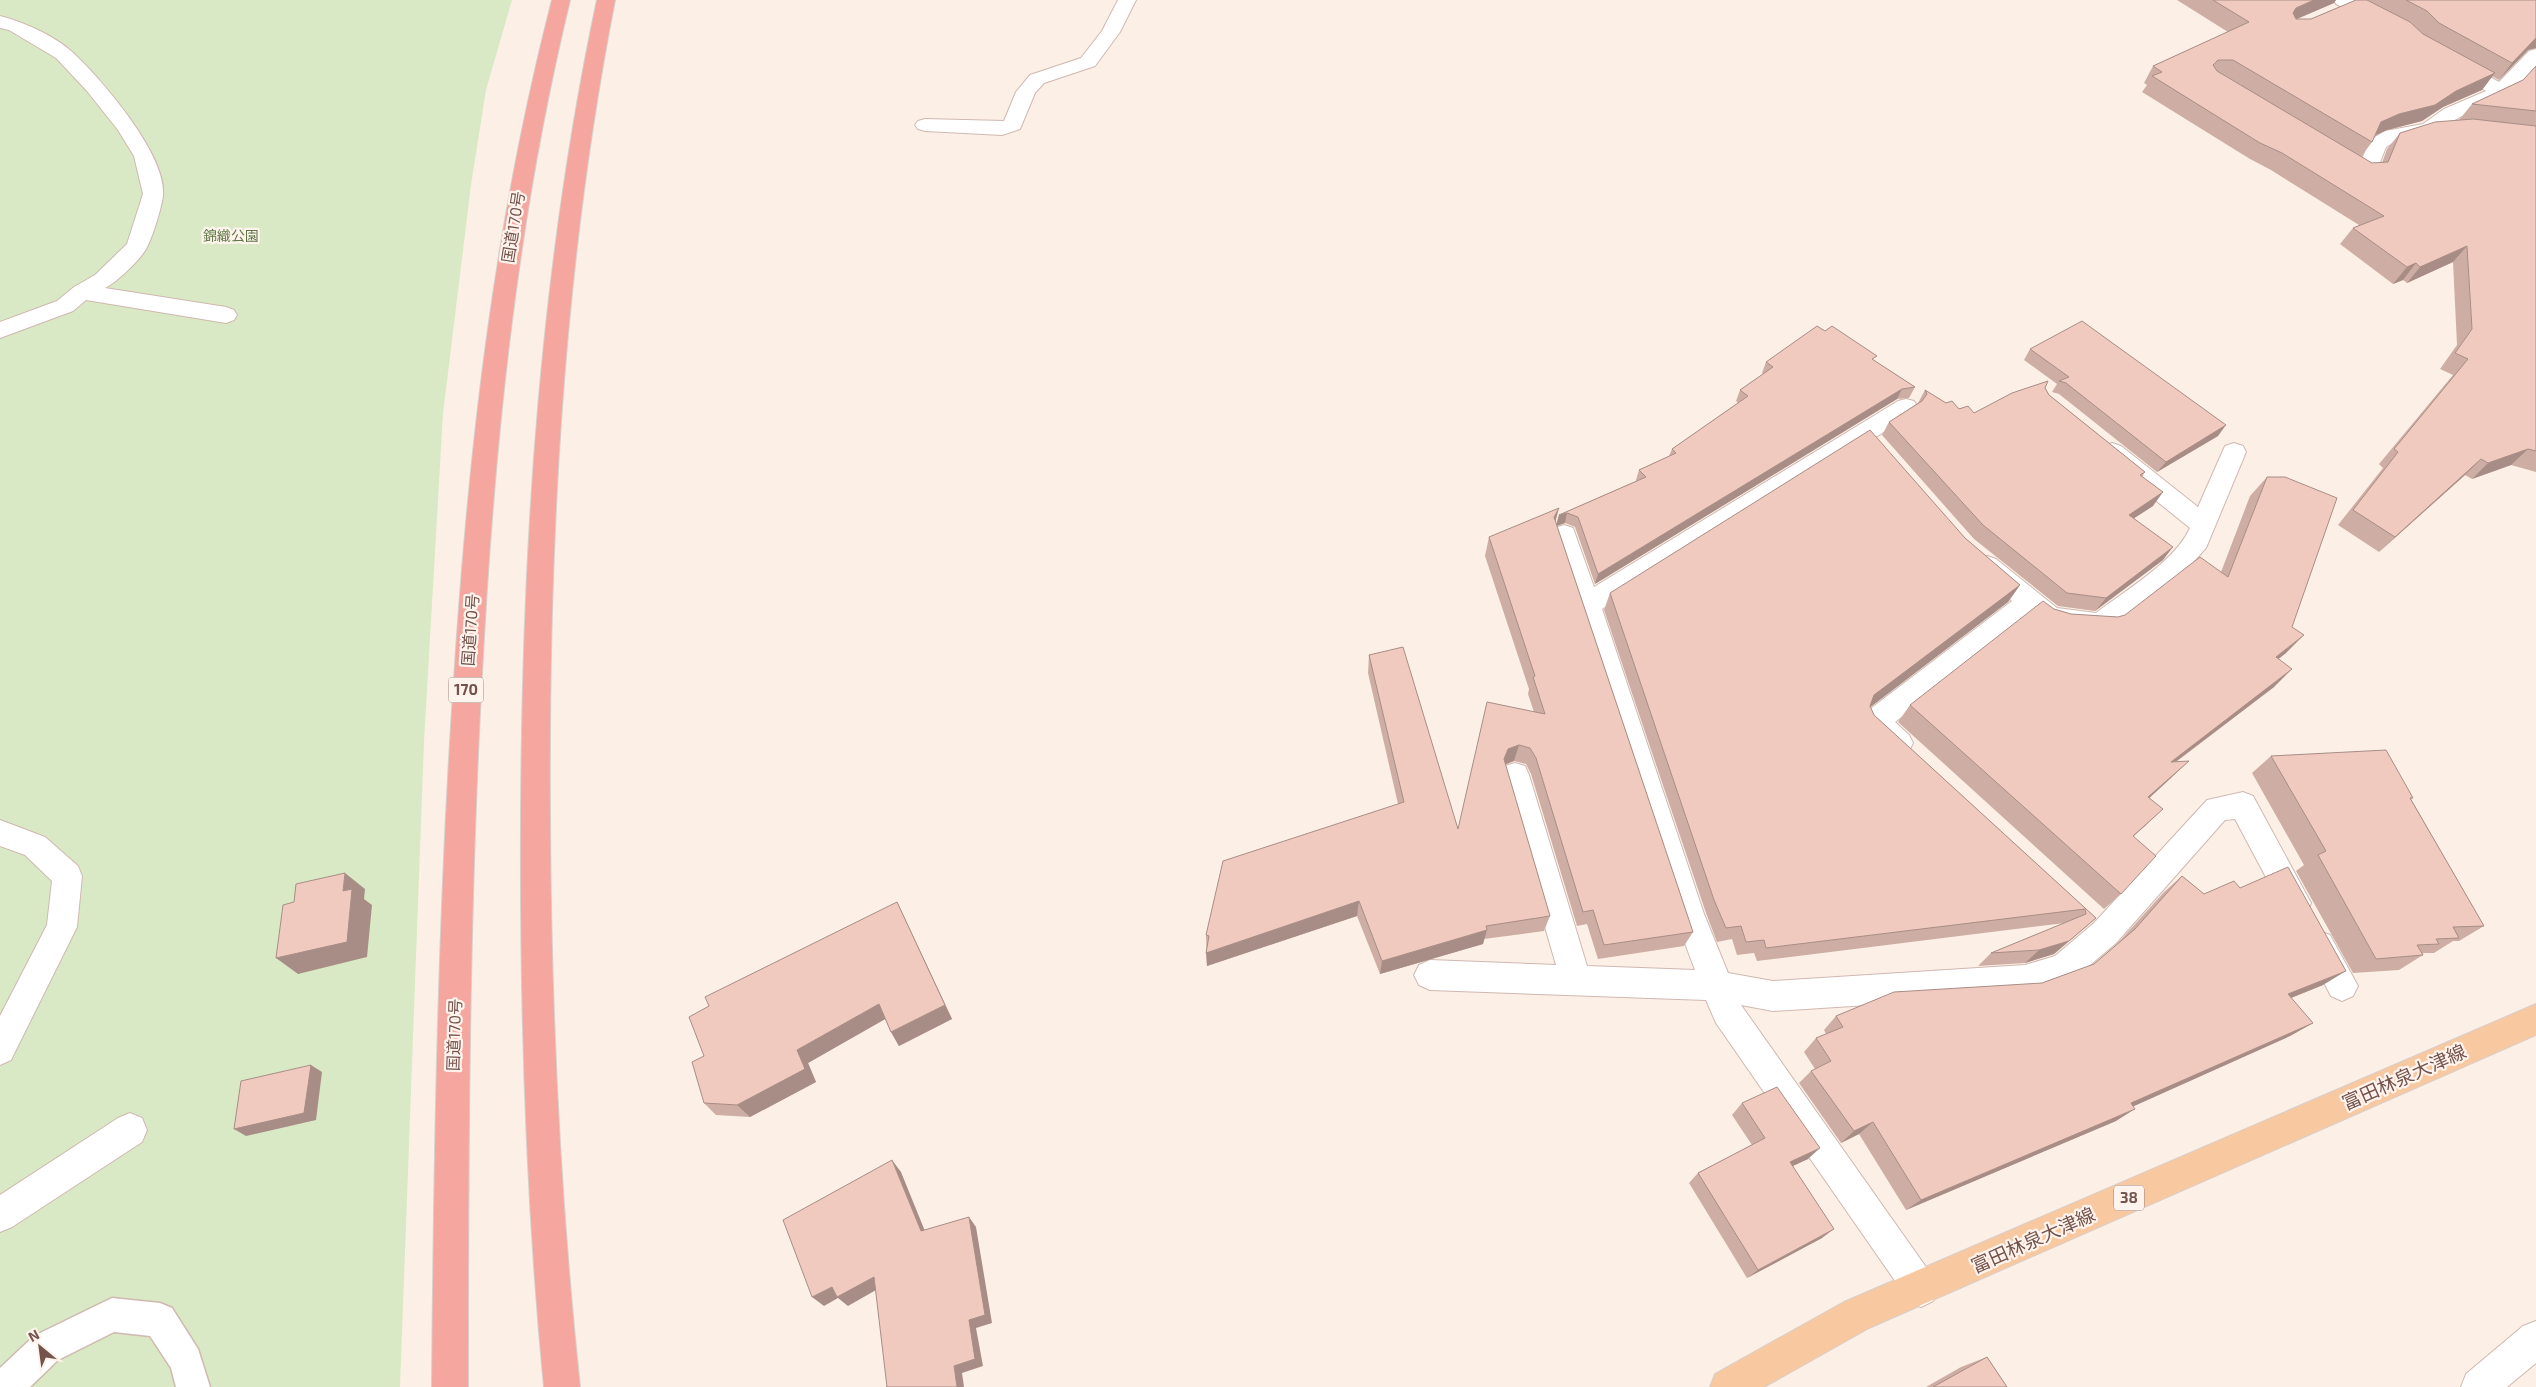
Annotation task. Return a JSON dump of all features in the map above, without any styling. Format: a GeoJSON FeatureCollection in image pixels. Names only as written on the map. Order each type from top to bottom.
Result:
{"type":"FeatureCollection","features":[{"type":"Feature","properties":{"kind":"highway","name":"国道170号"},"geometry":{"type":"LineString","coordinates":[[450,1387],[452,1102],[462,770],[480,488],[498,321],[520,178],[561,0]]}},
{"type":"Feature","properties":{"kind":"highway"},"geometry":{"type":"LineString","coordinates":[[562,1387],[542,1119],[534,919],[538,598],[552,370],[563,270],[578,148],[606,0]]}},
{"type":"Feature","properties":{"kind":"main road","name":"富田林泉大津線"},"geometry":{"type":"LineString","coordinates":[[1728,1387],[1857,1315],[1921,1289],[2536,1019]]}},
{"type":"Feature","properties":{"kind":"street"},"geometry":{"type":"LineString","coordinates":[[925,125],[1002,129],[1013,125],[1026,92],[1036,79],[1088,62],[1111,32],[1127,0]]}},
{"type":"Feature","properties":{"kind":"street"},"geometry":{"type":"LineString","coordinates":[[2327,15],[2348,2],[2399,29]]}},
{"type":"Feature","properties":{"kind":"street"},"geometry":{"type":"LineString","coordinates":[[0,22],[16,26],[63,54],[126,127],[144,156],[153,194],[136,248],[103,280],[82,292],[65,306],[0,330]]}},
{"type":"Feature","properties":{"kind":"street"},"geometry":{"type":"LineString","coordinates":[[2436,54],[2501,91]]}},
{"type":"Feature","properties":{"kind":"street"},"geometry":{"type":"LineString","coordinates":[[2431,127],[2451,113],[2501,91],[2536,55]]}},
{"type":"Feature","properties":{"kind":"street"},"geometry":{"type":"LineString","coordinates":[[2325,148],[2367,173],[2377,144],[2392,135],[2431,127],[2458,129]]}},
{"type":"Feature","properties":{"kind":"street"},"geometry":{"type":"LineString","coordinates":[[82,292],[226,315]]}},
{"type":"Feature","properties":{"kind":"street"},"geometry":{"type":"LineString","coordinates":[[1587,606],[1637,572],[1870,440],[1906,407]]}},
{"type":"Feature","properties":{"kind":"street"},"geometry":{"type":"LineString","coordinates":[[2096,438],[2203,525]]}},
{"type":"Feature","properties":{"kind":"street"},"geometry":{"type":"LineString","coordinates":[[1971,553],[2052,618],[2100,624],[2169,572],[2197,541],[2234,452]]}},
{"type":"Feature","properties":{"kind":"street"},"geometry":{"type":"LineString","coordinates":[[1564,535],[1688,914],[1727,1012],[1921,1289]]}},
{"type":"Feature","properties":{"kind":"street"},"geometry":{"type":"LineString","coordinates":[[1918,761],[1875,721],[2030,602]]}},
{"type":"Feature","properties":{"kind":"street"},"geometry":{"type":"LineString","coordinates":[[1515,775],[1576,981]]}},
{"type":"Feature","properties":{"kind":"street"},"geometry":{"type":"LineString","coordinates":[[1430,975],[1717,987],[1773,996],[2025,980],[2065,966],[2094,923],[2217,809],[2243,804],[2342,986]]}},
{"type":"Feature","properties":{"kind":"street"},"geometry":{"type":"LineString","coordinates":[[0,833],[35,846],[67,876],[62,927],[0,1049]]}},
{"type":"Feature","properties":{"kind":"street"},"geometry":{"type":"LineString","coordinates":[[0,1214],[130,1130]]}},
{"type":"Feature","properties":{"kind":"street"},"geometry":{"type":"LineString","coordinates":[[2479,1387],[2536,1339]]}},
{"type":"Feature","properties":{"kind":"lane"},"geometry":{"type":"LineString","coordinates":[[5,1387],[46,1348],[112,1315],[160,1320],[186,1361],[193,1387]]}},
{"type":"Feature","properties":{"kind":"green space","name":"錦織公園"},"geometry":{"type":"Polygon","coordinates":[[[0,0],[512,0],[486,90],[471,185],[443,414],[424,742],[400,1387],[0,1387],[0,0]]]}},
{"type":"Feature","properties":{"kind":"building"},"geometry":{"type":"Polygon","coordinates":[[[2213,0],[2314,0],[2296,8],[2293,13],[2296,19],[2311,19],[2356,0],[2367,0],[2410,22],[2423,34],[2495,73],[2456,91],[2435,105],[2399,114],[2381,122],[2372,142],[2233,60],[2218,60],[2213,65],[2217,71],[2372,163],[2388,162],[2400,133],[2435,122],[2473,119],[2536,126],[2536,451],[2528,449],[2488,463],[2481,459],[2395,537],[2353,510],[2398,452],[2394,449],[2468,359],[2455,353],[2472,329],[2467,246],[2420,267],[2416,263],[2407,267],[2353,228],[2384,216],[2282,153],[2260,143],[2152,76],[2162,72],[2153,66],[2249,22],[2213,0]]]}},
{"type":"Feature","properties":{"kind":"building"},"geometry":{"type":"Polygon","coordinates":[[[2406,0],[2536,0],[2536,38],[2512,63],[2439,23],[2427,11],[2406,0]]]}},
{"type":"Feature","properties":{"kind":"building"},"geometry":{"type":"Polygon","coordinates":[[[2536,66],[2536,111],[2472,104],[2523,80],[2536,66]]]}},
{"type":"Feature","properties":{"kind":"building"},"geometry":{"type":"Polygon","coordinates":[[[2082,321],[2226,425],[2166,462],[2066,383],[2059,381],[2069,377],[2030,349],[2082,321]]]}},
{"type":"Feature","properties":{"kind":"building"},"geometry":{"type":"Polygon","coordinates":[[[1817,326],[1825,331],[1832,326],[1877,356],[1872,359],[1915,387],[1902,389],[1598,574],[1578,517],[1567,513],[1559,515],[1646,477],[1639,470],[1676,453],[1672,449],[1748,396],[1740,390],[1773,367],[1766,362],[1817,326]]]}},
{"type":"Feature","properties":{"kind":"building"},"geometry":{"type":"Polygon","coordinates":[[[2048,381],[2045,388],[2049,395],[2145,472],[2140,475],[2163,492],[2129,515],[2173,547],[2106,598],[2067,593],[1983,525],[1889,422],[1922,401],[1927,394],[1925,390],[1946,403],[1952,401],[1959,409],[1968,406],[1974,413],[2012,393],[2048,381]]]}},
{"type":"Feature","properties":{"kind":"building"},"geometry":{"type":"Polygon","coordinates":[[[1870,430],[1965,538],[2020,585],[1874,695],[1870,706],[1874,715],[2096,918],[2069,941],[2039,950],[1991,953],[2086,914],[2085,909],[1766,948],[1764,940],[1746,942],[1741,926],[1726,928],[1714,900],[1610,593],[1870,430]]]}},
{"type":"Feature","properties":{"kind":"building"},"geometry":{"type":"Polygon","coordinates":[[[2267,477],[2285,477],[2337,498],[2292,627],[2304,635],[2276,657],[2292,669],[2171,762],[2189,761],[2148,797],[2163,809],[2133,836],[2156,856],[2121,894],[1910,705],[2043,601],[2054,609],[2071,614],[2118,617],[2125,615],[2200,557],[2228,577],[2267,477]]]}},
{"type":"Feature","properties":{"kind":"building"},"geometry":{"type":"Polygon","coordinates":[[[1559,508],[1554,517],[1693,932],[1604,945],[1593,910],[1583,912],[1536,758],[1530,748],[1519,745],[1508,749],[1504,759],[1550,916],[1486,926],[1487,930],[1382,961],[1359,901],[1206,953],[1209,936],[1206,935],[1223,861],[1404,802],[1369,655],[1403,647],[1458,829],[1487,702],[1545,714],[1533,677],[1535,676],[1489,537],[1559,508]]]}},
{"type":"Feature","properties":{"kind":"building"},"geometry":{"type":"Polygon","coordinates":[[[2386,750],[2413,798],[2410,798],[2484,926],[2453,927],[2459,938],[2436,939],[2439,944],[2417,945],[2423,955],[2376,959],[2318,855],[2326,851],[2271,756],[2386,750]]]}},
{"type":"Feature","properties":{"kind":"building"},"geometry":{"type":"Polygon","coordinates":[[[2288,867],[2346,971],[2288,994],[2313,1023],[2131,1103],[2135,1109],[1921,1200],[1873,1122],[1854,1131],[1811,1071],[1831,1061],[1816,1038],[1843,1027],[1836,1016],[1894,992],[2042,983],[2094,964],[2135,929],[2182,876],[2204,894],[2234,881],[2240,888],[2288,867]]]}},
{"type":"Feature","properties":{"kind":"building"},"geometry":{"type":"Polygon","coordinates":[[[345,873],[343,891],[352,889],[347,942],[276,958],[283,905],[294,902],[296,884],[345,873]]]}},
{"type":"Feature","properties":{"kind":"building"},"geometry":{"type":"Polygon","coordinates":[[[897,902],[945,1005],[891,1032],[879,1004],[797,1050],[805,1069],[737,1105],[704,1103],[692,1062],[704,1056],[689,1017],[709,1006],[705,997],[897,902]]]}},
{"type":"Feature","properties":{"kind":"building"},"geometry":{"type":"Polygon","coordinates":[[[311,1065],[304,1113],[234,1129],[241,1081],[311,1065]]]}},
{"type":"Feature","properties":{"kind":"building"},"geometry":{"type":"Polygon","coordinates":[[[1777,1087],[1820,1148],[1790,1162],[1834,1229],[1758,1270],[1698,1173],[1765,1138],[1742,1103],[1777,1087]]]}},
{"type":"Feature","properties":{"kind":"building"},"geometry":{"type":"Polygon","coordinates":[[[892,1160],[921,1231],[969,1217],[985,1315],[969,1320],[975,1359],[954,1366],[957,1387],[887,1387],[874,1277],[837,1297],[832,1287],[812,1297],[783,1220],[892,1160]]]}},
{"type":"Feature","properties":{"kind":"building"},"geometry":{"type":"Polygon","coordinates":[[[1987,1357],[2007,1387],[1933,1387],[1987,1357]]]}}]}
